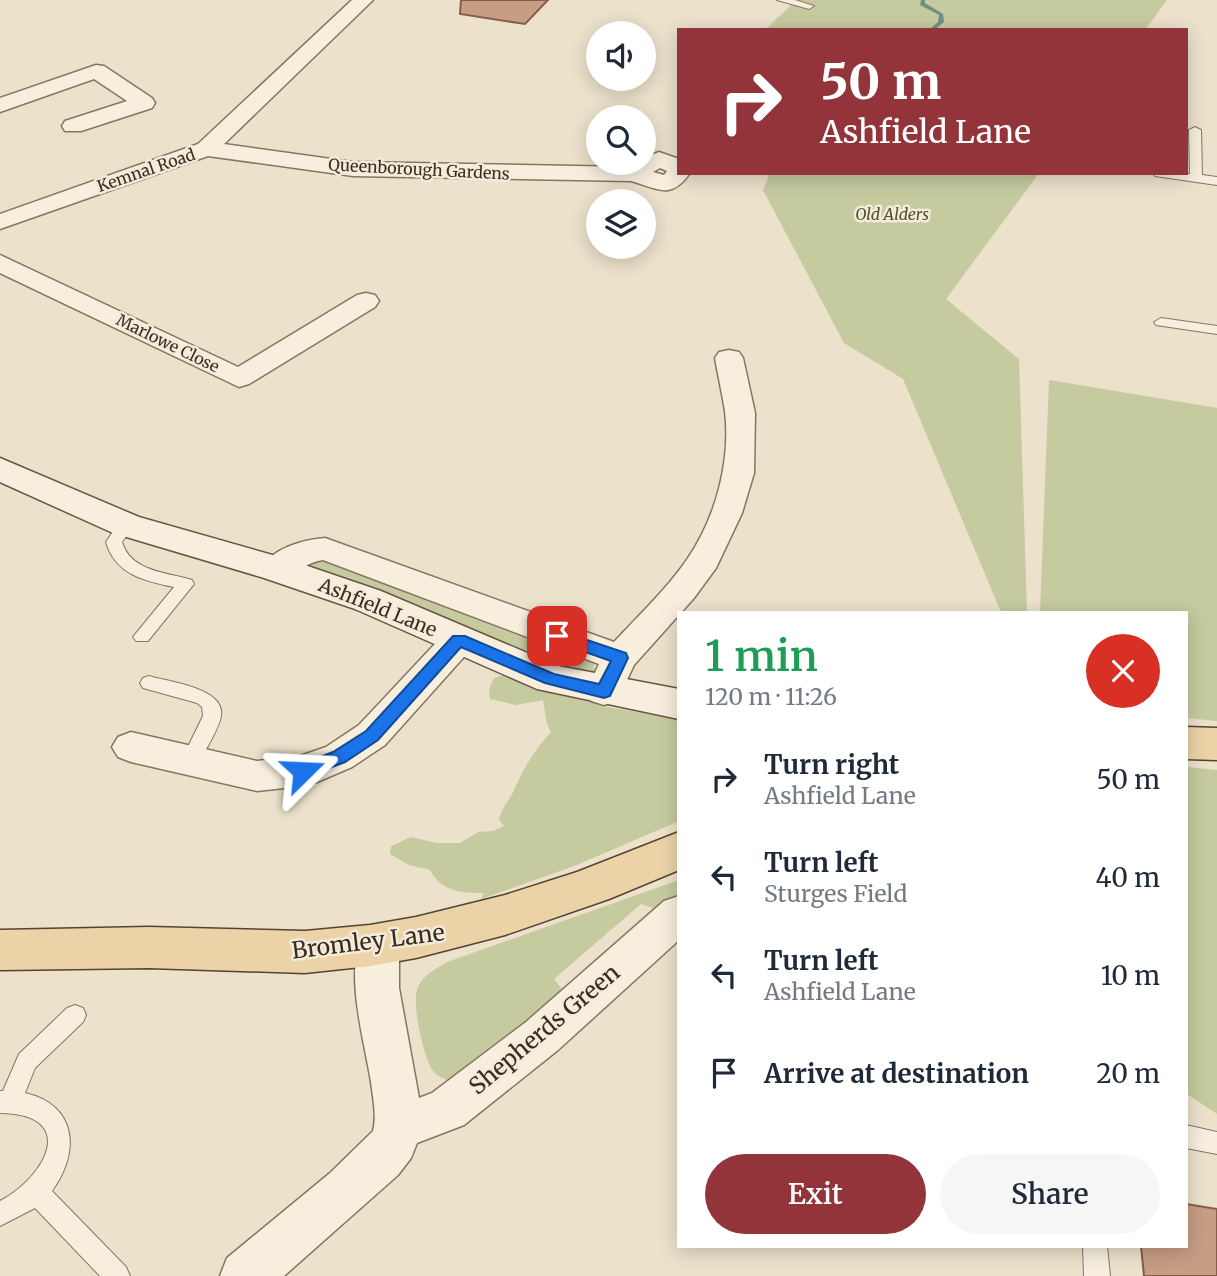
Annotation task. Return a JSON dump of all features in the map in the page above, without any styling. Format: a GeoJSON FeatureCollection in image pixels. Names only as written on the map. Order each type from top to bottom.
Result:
{"type":"FeatureCollection","features":[{"type":"Feature","properties":{"kind":"main road"},"geometry":{"type":"LineString","coordinates":[[1188,743],[1217,744]]}},
{"type":"Feature","properties":{"kind":"main road","name":"Bromley Lane"},"geometry":{"type":"LineString","coordinates":[[0,950],[170,948],[264,952],[322,951],[378,945],[444,933],[528,911],[677,851]]}},
{"type":"Feature","properties":{"kind":"street","name":"Kemnal Road"},"geometry":{"type":"LineString","coordinates":[[0,222],[206,149],[363,0]]}},
{"type":"Feature","properties":{"kind":"street"},"geometry":{"type":"LineString","coordinates":[[0,105],[96,71],[144,103],[73,126]]}},
{"type":"Feature","properties":{"kind":"street","name":"Queenborough Gardens"},"geometry":{"type":"LineString","coordinates":[[206,149],[353,169],[632,174],[669,184],[677,172]]}},
{"type":"Feature","properties":{"kind":"street","name":"Marlowe Close"},"geometry":{"type":"LineString","coordinates":[[0,263],[239,378],[366,301]]}},
{"type":"Feature","properties":{"kind":"street"},"geometry":{"type":"LineString","coordinates":[[604,691],[620,658],[682,590],[704,560],[726,513],[739,473],[740,413],[729,358]]}},
{"type":"Feature","properties":{"kind":"street","name":"Ashfield Lane"},"geometry":{"type":"LineString","coordinates":[[0,469],[126,525],[277,569],[368,600],[551,679],[677,704]]}},
{"type":"Feature","properties":{"kind":"street","name":"Ashfield Lane"},"geometry":{"type":"LineString","coordinates":[[277,569],[306,551],[325,549],[620,658]]}},
{"type":"Feature","properties":{"kind":"street"},"geometry":{"type":"LineString","coordinates":[[131,747],[257,776],[303,771],[339,757],[372,735],[459,640]]}},
{"type":"Feature","properties":{"kind":"street","name":"Shepherds Green"},"geometry":{"type":"LineString","coordinates":[[397,1125],[422,1120],[448,1109],[542,1036],[677,916]]}},
{"type":"Feature","properties":{"kind":"street"},"geometry":{"type":"LineString","coordinates":[[245,1276],[382,1159],[394,1142],[397,1125],[396,1097],[377,988],[378,945]]}},
{"type":"Feature","properties":{"kind":"lane"},"geometry":{"type":"LineString","coordinates":[[782,0],[809,6]]}},
{"type":"Feature","properties":{"kind":"lane"},"geometry":{"type":"LineString","coordinates":[[1195,130],[1196,178]]}},
{"type":"Feature","properties":{"kind":"lane"},"geometry":{"type":"LineString","coordinates":[[1174,175],[1217,181]]}},
{"type":"Feature","properties":{"kind":"lane"},"geometry":{"type":"LineString","coordinates":[[1161,322],[1217,330]]}},
{"type":"Feature","properties":{"kind":"lane"},"geometry":{"type":"LineString","coordinates":[[126,525],[114,542],[121,559],[144,574],[186,584],[142,637]]}},
{"type":"Feature","properties":{"kind":"lane"},"geometry":{"type":"LineString","coordinates":[[149,683],[203,698],[211,704],[212,716],[190,761]]}},
{"type":"Feature","properties":{"kind":"lane"},"geometry":{"type":"LineString","coordinates":[[5,1102],[27,1061],[75,1015]]}},
{"type":"Feature","properties":{"kind":"lane"},"geometry":{"type":"LineString","coordinates":[[0,1214],[19,1206],[36,1192],[51,1173],[58,1153],[58,1134],[52,1118],[38,1106],[21,1101],[5,1102]]}},
{"type":"Feature","properties":{"kind":"lane"},"geometry":{"type":"LineString","coordinates":[[1188,1136],[1217,1143]]}},
{"type":"Feature","properties":{"kind":"lane"},"geometry":{"type":"LineString","coordinates":[[36,1192],[117,1276]]}},
{"type":"Feature","properties":{"kind":"lane"},"geometry":{"type":"LineString","coordinates":[[1095,1248],[1097,1276]]}},
{"type":"Feature","properties":{"kind":"green space"},"geometry":{"type":"Polygon","coordinates":[[[796,0],[1167,0],[1146,28],[767,28],[796,0]]]}},
{"type":"Feature","properties":{"kind":"green space","name":"Old Alders"},"geometry":{"type":"Polygon","coordinates":[[[769,175],[1038,175],[946,299],[1019,359],[1027,611],[1001,611],[903,379],[844,343],[763,190],[769,175]]]}},
{"type":"Feature","properties":{"kind":"green space"},"geometry":{"type":"Polygon","coordinates":[[[1049,380],[1217,408],[1217,721],[1188,718],[1188,611],[1040,611],[1049,380]]]}},
{"type":"Feature","properties":{"kind":"green space"},"geometry":{"type":"Polygon","coordinates":[[[325,556],[588,657],[594,664],[594,672],[588,675],[567,671],[313,567],[311,562],[325,556]]]}},
{"type":"Feature","properties":{"kind":"green space"},"geometry":{"type":"Polygon","coordinates":[[[504,675],[602,706],[677,719],[677,822],[577,865],[481,899],[484,893],[453,890],[440,883],[430,870],[409,865],[390,854],[391,846],[411,837],[436,843],[460,843],[478,832],[493,831],[504,826],[499,820],[502,812],[530,760],[551,732],[543,700],[516,705],[490,699],[489,689],[494,678],[504,675]]]}},
{"type":"Feature","properties":{"kind":"green space"},"geometry":{"type":"Polygon","coordinates":[[[1188,767],[1217,770],[1217,1114],[1188,1095],[1188,767]]]}},
{"type":"Feature","properties":{"kind":"green space"},"geometry":{"type":"Polygon","coordinates":[[[677,881],[677,904],[664,912],[641,904],[554,979],[563,996],[454,1083],[433,1071],[428,1061],[416,1004],[418,987],[431,972],[447,962],[677,881]]]}},
{"type":"Feature","properties":{"kind":"building"},"geometry":{"type":"Polygon","coordinates":[[[461,0],[548,0],[525,24],[460,14],[461,0]]]}},
{"type":"Feature","properties":{"kind":"building"},"geometry":{"type":"Polygon","coordinates":[[[1188,1204],[1217,1209],[1217,1276],[1144,1276],[1141,1248],[1188,1248],[1188,1204]]]}},
{"type":"Feature","properties":{"kind":"waterway"},"geometry":{"type":"LineString","coordinates":[[923,0],[922,4],[941,14],[941,22],[934,28]]}},
{"type":"Feature","properties":{"kind":"route"},"geometry":{"type":"LineString","coordinates":[[303,771],[339,757],[372,735],[459,640],[551,679],[604,691],[620,658],[557,636]]}}]}
